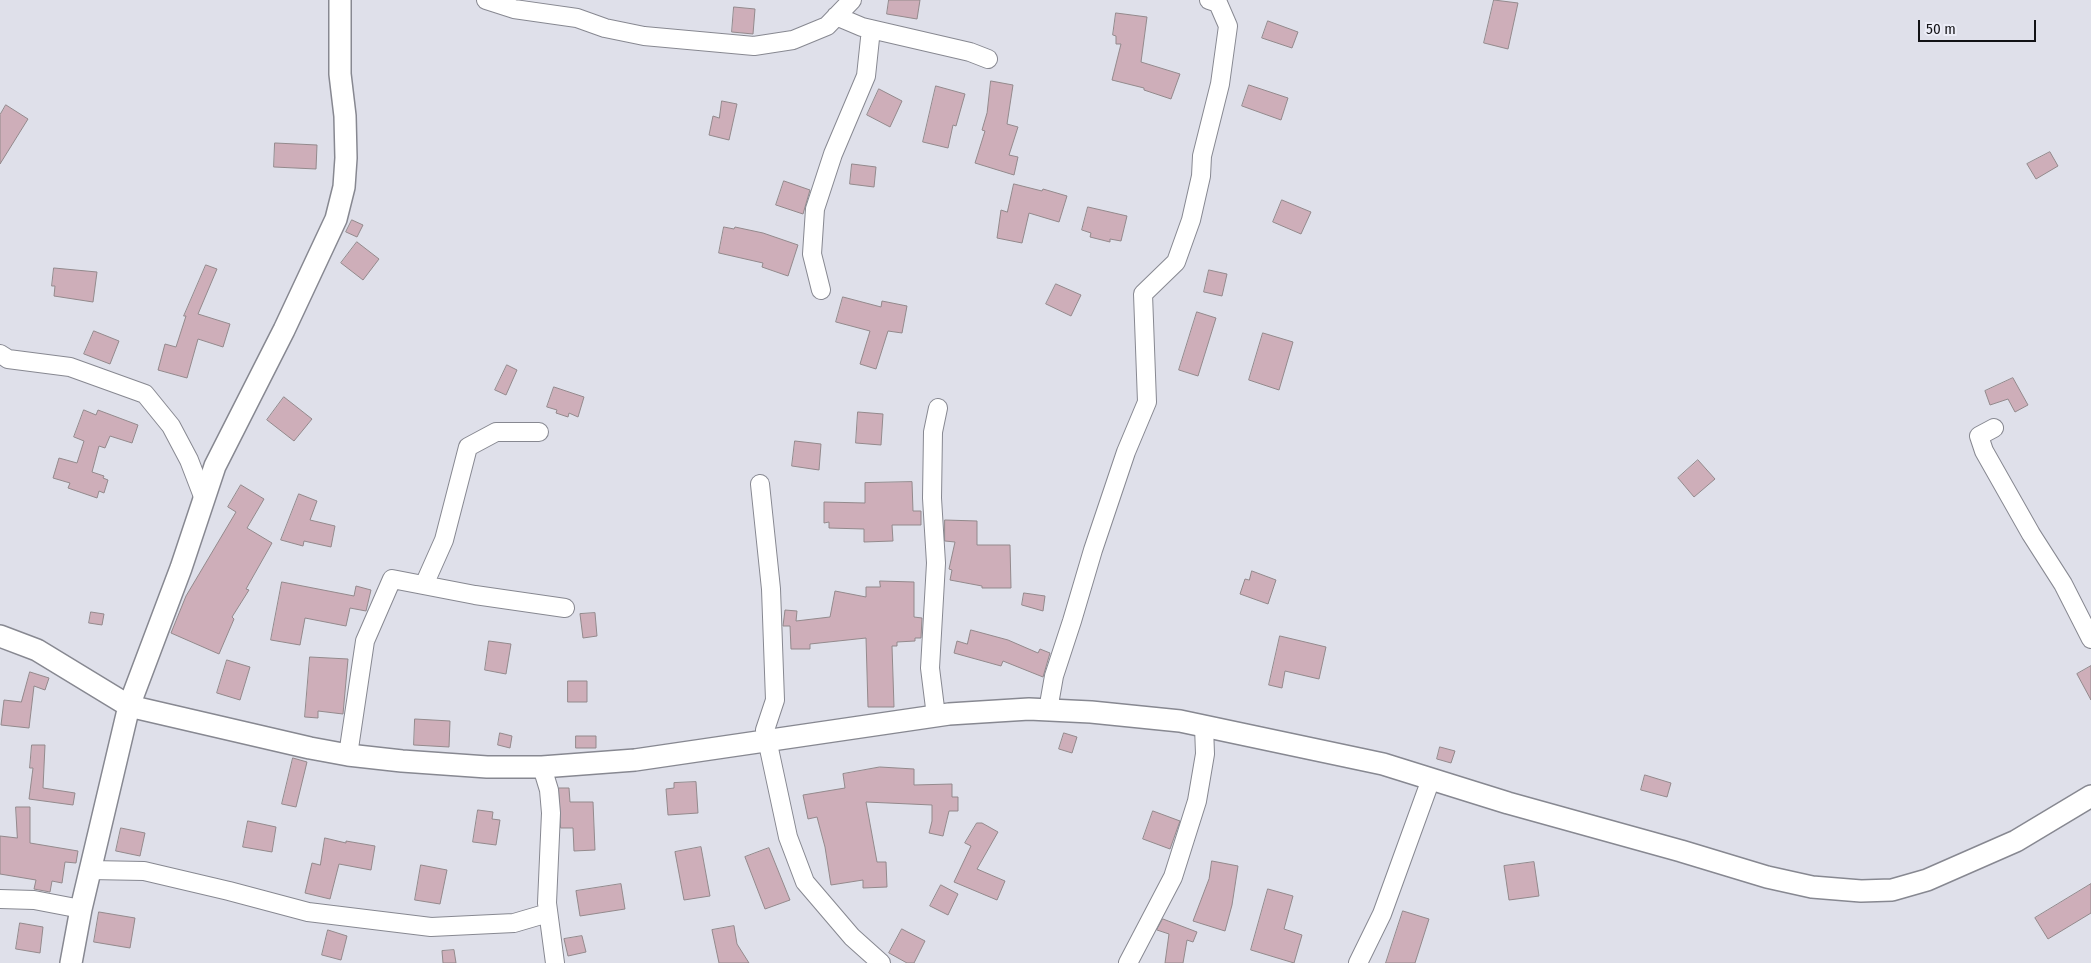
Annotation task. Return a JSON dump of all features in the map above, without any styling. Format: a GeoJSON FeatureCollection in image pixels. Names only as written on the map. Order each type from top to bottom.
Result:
{"type":"FeatureCollection","features":[{"type":"Feature","properties":{"kind":"street"},"geometry":{"type":"LineString","coordinates":[[72,963],[81,909],[129,706],[181,568],[215,466],[284,330],[336,219],[344,187],[346,158],[346,116],[340,74],[340,0]]}},
{"type":"Feature","properties":{"kind":"street"},"geometry":{"type":"LineString","coordinates":[[486,0],[514,9],[577,18],[606,28],[644,36],[754,46],[794,40],[827,26],[852,0]]}},
{"type":"Feature","properties":{"kind":"street"},"geometry":{"type":"LineString","coordinates":[[1048,710],[1054,676],[1093,550],[1126,452],[1147,402],[1143,294],[1176,262],[1191,220],[1201,176],[1202,156],[1220,84],[1228,26],[1218,4],[1209,0]]}},
{"type":"Feature","properties":{"kind":"street"},"geometry":{"type":"LineString","coordinates":[[836,16],[872,29],[970,52],[988,59]]}},
{"type":"Feature","properties":{"kind":"street"},"geometry":{"type":"LineString","coordinates":[[821,290],[812,254],[815,209],[833,154],[866,76],[872,29]]}},
{"type":"Feature","properties":{"kind":"street"},"geometry":{"type":"LineString","coordinates":[[0,354],[8,359],[70,367],[145,394],[171,426],[189,460],[204,499]]}},
{"type":"Feature","properties":{"kind":"street"},"geometry":{"type":"LineString","coordinates":[[936,716],[930,668],[936,563],[932,498],[933,432],[938,408]]}},
{"type":"Feature","properties":{"kind":"street"},"geometry":{"type":"LineString","coordinates":[[1994,428],[1979,436],[1984,451],[2031,534],[2063,584],[2091,639]]}},
{"type":"Feature","properties":{"kind":"street"},"geometry":{"type":"LineString","coordinates":[[424,585],[444,540],[468,447],[496,432],[539,432]]}},
{"type":"Feature","properties":{"kind":"street"},"geometry":{"type":"LineString","coordinates":[[760,484],[771,589],[775,700],[765,730],[788,837],[805,882],[852,937],[881,963]]}},
{"type":"Feature","properties":{"kind":"street"},"geometry":{"type":"LineString","coordinates":[[348,755],[365,641],[392,579],[474,595],[565,608]]}},
{"type":"Feature","properties":{"kind":"street"},"geometry":{"type":"LineString","coordinates":[[0,636],[37,650],[129,706],[260,738],[348,755],[487,767],[542,767],[635,760],[936,716],[995,710],[1048,710],[1147,717],[1204,726],[1383,764],[1508,803],[1767,877],[1812,887],[1860,891],[1892,890],[1927,880],[2016,841],[2091,796]]}},
{"type":"Feature","properties":{"kind":"street"},"geometry":{"type":"LineString","coordinates":[[1128,963],[1174,877],[1197,801],[1205,754],[1204,726]]}},
{"type":"Feature","properties":{"kind":"street"},"geometry":{"type":"LineString","coordinates":[[542,767],[549,790],[551,813],[548,913],[555,963]]}},
{"type":"Feature","properties":{"kind":"street"},"geometry":{"type":"LineString","coordinates":[[1358,963],[1382,914],[1431,779]]}},
{"type":"Feature","properties":{"kind":"street"},"geometry":{"type":"LineString","coordinates":[[90,870],[144,871],[308,912],[432,927],[514,923],[548,913]]}},
{"type":"Feature","properties":{"kind":"street"},"geometry":{"type":"LineString","coordinates":[[0,899],[34,900],[81,909]]}},
{"type":"Feature","properties":{"kind":"building"},"geometry":{"type":"Polygon","coordinates":[[[889,0],[920,0],[917,19],[887,14],[889,0]]]}},
{"type":"Feature","properties":{"kind":"building"},"geometry":{"type":"Polygon","coordinates":[[[1494,0],[1518,3],[1508,49],[1484,43],[1494,0]]]}},
{"type":"Feature","properties":{"kind":"building"},"geometry":{"type":"Polygon","coordinates":[[[734,7],[755,9],[753,34],[732,32],[734,7]]]}},
{"type":"Feature","properties":{"kind":"building"},"geometry":{"type":"Polygon","coordinates":[[[1116,13],[1147,17],[1141,62],[1180,74],[1171,99],[1144,90],[1144,88],[1112,80],[1121,44],[1116,44],[1116,36],[1113,35],[1116,13]]]}},
{"type":"Feature","properties":{"kind":"building"},"geometry":{"type":"Polygon","coordinates":[[[1268,21],[1298,32],[1292,48],[1262,38],[1268,21]]]}},
{"type":"Feature","properties":{"kind":"building"},"geometry":{"type":"Polygon","coordinates":[[[991,81],[1013,85],[1007,124],[1018,127],[1009,155],[1018,157],[1014,175],[975,163],[985,131],[982,130],[987,113],[991,81]]]}},
{"type":"Feature","properties":{"kind":"building"},"geometry":{"type":"Polygon","coordinates":[[[1249,85],[1288,98],[1281,120],[1242,106],[1249,85]]]}},
{"type":"Feature","properties":{"kind":"building"},"geometry":{"type":"Polygon","coordinates":[[[936,86],[965,94],[956,126],[953,125],[948,148],[923,142],[936,86]]]}},
{"type":"Feature","properties":{"kind":"building"},"geometry":{"type":"Polygon","coordinates":[[[879,89],[902,101],[890,127],[867,115],[879,89]]]}},
{"type":"Feature","properties":{"kind":"building"},"geometry":{"type":"Polygon","coordinates":[[[722,101],[737,104],[729,140],[709,135],[713,116],[719,118],[722,101]]]}},
{"type":"Feature","properties":{"kind":"building"},"geometry":{"type":"Polygon","coordinates":[[[6,105],[28,119],[0,164],[0,115],[6,105]]]}},
{"type":"Feature","properties":{"kind":"building"},"geometry":{"type":"Polygon","coordinates":[[[275,143],[317,145],[316,169],[274,167],[275,143]]]}},
{"type":"Feature","properties":{"kind":"building"},"geometry":{"type":"Polygon","coordinates":[[[2050,152],[2058,166],[2036,179],[2027,164],[2050,152]]]}},
{"type":"Feature","properties":{"kind":"building"},"geometry":{"type":"Polygon","coordinates":[[[852,164],[876,167],[874,187],[850,184],[852,164]]]}},
{"type":"Feature","properties":{"kind":"building"},"geometry":{"type":"Polygon","coordinates":[[[784,181],[810,190],[803,214],[776,205],[784,181]]]}},
{"type":"Feature","properties":{"kind":"building"},"geometry":{"type":"Polygon","coordinates":[[[1014,184],[1042,191],[1043,189],[1067,196],[1059,222],[1029,213],[1022,243],[997,238],[1001,210],[1007,212],[1014,184]]]}},
{"type":"Feature","properties":{"kind":"building"},"geometry":{"type":"Polygon","coordinates":[[[1282,200],[1311,212],[1301,234],[1273,222],[1282,200]]]}},
{"type":"Feature","properties":{"kind":"building"},"geometry":{"type":"Polygon","coordinates":[[[1088,207],[1127,216],[1121,241],[1110,239],[1110,242],[1090,237],[1091,233],[1082,230],[1088,207]]]}},
{"type":"Feature","properties":{"kind":"building"},"geometry":{"type":"Polygon","coordinates":[[[352,220],[363,225],[357,237],[346,232],[352,220]]]}},
{"type":"Feature","properties":{"kind":"building"},"geometry":{"type":"Polygon","coordinates":[[[724,227],[734,229],[735,227],[763,233],[798,245],[788,276],[762,267],[763,263],[719,253],[724,227]]]}},
{"type":"Feature","properties":{"kind":"building"},"geometry":{"type":"Polygon","coordinates":[[[357,242],[379,259],[363,280],[341,263],[357,242]]]}},
{"type":"Feature","properties":{"kind":"building"},"geometry":{"type":"Polygon","coordinates":[[[206,265],[217,269],[198,314],[230,324],[223,347],[198,339],[187,378],[158,370],[165,344],[176,347],[186,316],[184,316],[206,265]]]}},
{"type":"Feature","properties":{"kind":"building"},"geometry":{"type":"Polygon","coordinates":[[[54,268],[97,272],[93,302],[54,296],[55,286],[52,286],[54,268]]]}},
{"type":"Feature","properties":{"kind":"building"},"geometry":{"type":"Polygon","coordinates":[[[1209,270],[1227,274],[1222,296],[1204,292],[1209,270]]]}},
{"type":"Feature","properties":{"kind":"building"},"geometry":{"type":"Polygon","coordinates":[[[1056,284],[1081,295],[1071,316],[1046,304],[1056,284]]]}},
{"type":"Feature","properties":{"kind":"building"},"geometry":{"type":"Polygon","coordinates":[[[843,297],[881,307],[882,301],[907,306],[902,333],[888,331],[876,369],[860,364],[870,331],[836,322],[843,297]]]}},
{"type":"Feature","properties":{"kind":"building"},"geometry":{"type":"Polygon","coordinates":[[[1197,312],[1216,318],[1198,376],[1179,370],[1197,312]]]}},
{"type":"Feature","properties":{"kind":"building"},"geometry":{"type":"Polygon","coordinates":[[[94,331],[119,341],[110,364],[84,354],[94,331]]]}},
{"type":"Feature","properties":{"kind":"building"},"geometry":{"type":"Polygon","coordinates":[[[1263,333],[1293,342],[1279,390],[1249,380],[1263,333]]]}},
{"type":"Feature","properties":{"kind":"building"},"geometry":{"type":"Polygon","coordinates":[[[507,365],[517,370],[506,395],[495,390],[507,365]]]}},
{"type":"Feature","properties":{"kind":"building"},"geometry":{"type":"Polygon","coordinates":[[[2013,378],[2028,405],[2015,412],[2008,399],[1990,405],[1985,391],[2013,378]]]}},
{"type":"Feature","properties":{"kind":"building"},"geometry":{"type":"Polygon","coordinates":[[[554,387],[584,397],[578,417],[569,413],[568,417],[556,413],[557,410],[547,407],[554,387]]]}},
{"type":"Feature","properties":{"kind":"building"},"geometry":{"type":"Polygon","coordinates":[[[284,397],[312,419],[294,441],[267,420],[284,397]]]}},
{"type":"Feature","properties":{"kind":"building"},"geometry":{"type":"Polygon","coordinates":[[[84,410],[96,415],[98,410],[138,425],[132,443],[110,436],[105,448],[99,446],[92,472],[104,476],[103,478],[108,480],[104,493],[99,491],[97,498],[68,488],[70,483],[53,478],[59,458],[77,463],[84,441],[74,437],[84,410]]]}},
{"type":"Feature","properties":{"kind":"building"},"geometry":{"type":"Polygon","coordinates":[[[858,412],[883,414],[881,445],[856,443],[858,412]]]}},
{"type":"Feature","properties":{"kind":"building"},"geometry":{"type":"Polygon","coordinates":[[[795,441],[821,444],[819,470],[792,466],[795,441]]]}},
{"type":"Feature","properties":{"kind":"building"},"geometry":{"type":"Polygon","coordinates":[[[1698,460],[1715,479],[1694,497],[1678,478],[1698,460]]]}},
{"type":"Feature","properties":{"kind":"building"},"geometry":{"type":"Polygon","coordinates":[[[912,482],[913,511],[921,511],[921,525],[892,525],[893,541],[864,542],[864,529],[829,528],[829,522],[824,523],[824,502],[865,503],[865,483],[912,482]]]}},
{"type":"Feature","properties":{"kind":"building"},"geometry":{"type":"Polygon","coordinates":[[[241,485],[264,499],[247,528],[272,543],[246,589],[249,590],[232,617],[234,619],[219,654],[171,633],[186,596],[236,512],[228,507],[241,485]]]}},
{"type":"Feature","properties":{"kind":"building"},"geometry":{"type":"Polygon","coordinates":[[[299,494],[317,501],[310,520],[335,526],[331,547],[304,541],[303,546],[281,540],[299,494]]]}},
{"type":"Feature","properties":{"kind":"building"},"geometry":{"type":"Polygon","coordinates":[[[945,520],[977,521],[977,545],[1010,545],[1011,588],[982,588],[982,586],[950,580],[952,570],[949,569],[955,542],[945,541],[945,520]]]}},
{"type":"Feature","properties":{"kind":"building"},"geometry":{"type":"Polygon","coordinates":[[[1252,571],[1276,580],[1268,604],[1240,594],[1245,579],[1249,580],[1252,571]]]}},
{"type":"Feature","properties":{"kind":"building"},"geometry":{"type":"Polygon","coordinates":[[[880,581],[914,582],[914,617],[922,618],[921,638],[915,638],[915,641],[897,642],[897,646],[892,646],[894,707],[868,707],[866,638],[810,644],[810,649],[791,649],[790,626],[783,626],[785,610],[797,611],[796,621],[830,617],[835,591],[866,597],[866,587],[880,587],[880,581]]]}},
{"type":"Feature","properties":{"kind":"building"},"geometry":{"type":"Polygon","coordinates":[[[282,582],[354,596],[356,586],[371,590],[366,611],[350,608],[346,626],[305,618],[300,645],[271,640],[282,582]]]}},
{"type":"Feature","properties":{"kind":"building"},"geometry":{"type":"Polygon","coordinates":[[[1024,593],[1045,596],[1043,611],[1022,605],[1024,593]]]}},
{"type":"Feature","properties":{"kind":"building"},"geometry":{"type":"Polygon","coordinates":[[[91,612],[104,614],[102,625],[89,623],[91,612]]]}},
{"type":"Feature","properties":{"kind":"building"},"geometry":{"type":"Polygon","coordinates":[[[595,613],[597,636],[583,638],[580,614],[595,613]]]}},
{"type":"Feature","properties":{"kind":"building"},"geometry":{"type":"Polygon","coordinates":[[[971,630],[1008,640],[1038,653],[1040,649],[1050,653],[1043,677],[1003,661],[1001,666],[954,653],[957,641],[967,644],[971,630]]]}},
{"type":"Feature","properties":{"kind":"building"},"geometry":{"type":"Polygon","coordinates":[[[1280,636],[1326,647],[1319,679],[1285,671],[1282,688],[1269,685],[1280,636]]]}},
{"type":"Feature","properties":{"kind":"building"},"geometry":{"type":"Polygon","coordinates":[[[489,641],[511,644],[506,674],[485,670],[489,641]]]}},
{"type":"Feature","properties":{"kind":"building"},"geometry":{"type":"Polygon","coordinates":[[[310,657],[348,659],[343,714],[318,711],[318,718],[305,717],[310,657]]]}},
{"type":"Feature","properties":{"kind":"building"},"geometry":{"type":"Polygon","coordinates":[[[227,660],[250,667],[240,700],[217,693],[227,660]]]}},
{"type":"Feature","properties":{"kind":"building"},"geometry":{"type":"Polygon","coordinates":[[[2091,666],[2091,700],[2077,674],[2091,666]]]}},
{"type":"Feature","properties":{"kind":"building"},"geometry":{"type":"Polygon","coordinates":[[[30,672],[49,678],[45,690],[34,686],[29,728],[1,725],[4,700],[21,702],[30,672]]]}},
{"type":"Feature","properties":{"kind":"building"},"geometry":{"type":"Polygon","coordinates":[[[568,681],[587,681],[587,702],[568,702],[568,681]]]}},
{"type":"Feature","properties":{"kind":"building"},"geometry":{"type":"Polygon","coordinates":[[[415,719],[450,721],[449,747],[414,745],[415,719]]]}},
{"type":"Feature","properties":{"kind":"building"},"geometry":{"type":"Polygon","coordinates":[[[500,733],[512,736],[510,748],[498,745],[500,733]]]}},
{"type":"Feature","properties":{"kind":"building"},"geometry":{"type":"Polygon","coordinates":[[[1064,733],[1077,737],[1072,753],[1059,749],[1064,733]]]}},
{"type":"Feature","properties":{"kind":"building"},"geometry":{"type":"Polygon","coordinates":[[[576,736],[596,736],[596,748],[576,748],[576,736]]]}},
{"type":"Feature","properties":{"kind":"building"},"geometry":{"type":"Polygon","coordinates":[[[32,745],[45,745],[43,788],[75,793],[73,805],[29,799],[33,768],[30,768],[32,745]]]}},
{"type":"Feature","properties":{"kind":"building"},"geometry":{"type":"Polygon","coordinates":[[[1440,747],[1455,751],[1451,763],[1437,759],[1440,747]]]}},
{"type":"Feature","properties":{"kind":"building"},"geometry":{"type":"Polygon","coordinates":[[[293,758],[307,762],[296,807],[282,804],[293,758]]]}},
{"type":"Feature","properties":{"kind":"building"},"geometry":{"type":"Polygon","coordinates":[[[880,767],[914,769],[914,785],[952,784],[952,797],[958,797],[958,811],[949,811],[943,836],[929,833],[932,821],[932,805],[866,802],[877,862],[886,862],[887,887],[863,888],[863,880],[831,885],[825,847],[817,817],[808,819],[803,795],[845,788],[843,774],[880,767]]]}},
{"type":"Feature","properties":{"kind":"building"},"geometry":{"type":"Polygon","coordinates":[[[1645,775],[1671,783],[1667,797],[1641,790],[1645,775]]]}},
{"type":"Feature","properties":{"kind":"building"},"geometry":{"type":"Polygon","coordinates":[[[696,782],[698,813],[668,815],[666,789],[674,788],[674,783],[696,782]]]}},
{"type":"Feature","properties":{"kind":"building"},"geometry":{"type":"Polygon","coordinates":[[[559,788],[569,788],[570,802],[593,802],[595,850],[574,851],[573,828],[561,828],[559,788]]]}},
{"type":"Feature","properties":{"kind":"building"},"geometry":{"type":"Polygon","coordinates":[[[16,807],[30,807],[30,843],[78,851],[76,863],[65,862],[62,883],[52,881],[50,892],[34,889],[36,880],[0,874],[0,836],[17,838],[16,807]]]}},
{"type":"Feature","properties":{"kind":"building"},"geometry":{"type":"Polygon","coordinates":[[[478,810],[493,812],[492,819],[500,820],[496,845],[473,842],[478,810]]]}},
{"type":"Feature","properties":{"kind":"building"},"geometry":{"type":"Polygon","coordinates":[[[1153,811],[1180,821],[1170,849],[1143,839],[1153,811]]]}},
{"type":"Feature","properties":{"kind":"building"},"geometry":{"type":"Polygon","coordinates":[[[248,821],[276,827],[272,852],[243,847],[248,821]]]}},
{"type":"Feature","properties":{"kind":"building"},"geometry":{"type":"Polygon","coordinates":[[[977,823],[982,823],[998,832],[977,869],[1005,881],[997,900],[954,882],[971,846],[965,843],[977,823]]]}},
{"type":"Feature","properties":{"kind":"building"},"geometry":{"type":"Polygon","coordinates":[[[121,828],[145,833],[140,856],[116,851],[121,828]]]}},
{"type":"Feature","properties":{"kind":"building"},"geometry":{"type":"Polygon","coordinates":[[[325,838],[346,843],[346,841],[375,846],[371,870],[339,864],[330,899],[305,893],[312,863],[320,865],[325,838]]]}},
{"type":"Feature","properties":{"kind":"building"},"geometry":{"type":"Polygon","coordinates":[[[701,847],[710,896],[684,900],[675,852],[701,847]]]}},
{"type":"Feature","properties":{"kind":"building"},"geometry":{"type":"Polygon","coordinates":[[[769,848],[790,900],[765,909],[745,857],[769,848]]]}},
{"type":"Feature","properties":{"kind":"building"},"geometry":{"type":"Polygon","coordinates":[[[1212,861],[1238,866],[1232,905],[1225,931],[1193,921],[1209,879],[1212,861]]]}},
{"type":"Feature","properties":{"kind":"building"},"geometry":{"type":"Polygon","coordinates":[[[1534,862],[1539,896],[1509,900],[1504,866],[1534,862]]]}},
{"type":"Feature","properties":{"kind":"building"},"geometry":{"type":"Polygon","coordinates":[[[421,865],[447,870],[440,904],[415,900],[421,865]]]}},
{"type":"Feature","properties":{"kind":"building"},"geometry":{"type":"Polygon","coordinates":[[[621,884],[625,909],[580,916],[576,891],[621,884]]]}},
{"type":"Feature","properties":{"kind":"building"},"geometry":{"type":"Polygon","coordinates":[[[2091,884],[2091,913],[2048,939],[2035,918],[2091,884]]]}},
{"type":"Feature","properties":{"kind":"building"},"geometry":{"type":"Polygon","coordinates":[[[941,885],[958,894],[948,915],[930,906],[941,885]]]}},
{"type":"Feature","properties":{"kind":"building"},"geometry":{"type":"Polygon","coordinates":[[[1268,889],[1293,896],[1284,929],[1302,935],[1294,963],[1251,950],[1268,889]]]}},
{"type":"Feature","properties":{"kind":"building"},"geometry":{"type":"Polygon","coordinates":[[[1403,911],[1429,919],[1415,963],[1386,963],[1403,911]]]}},
{"type":"Feature","properties":{"kind":"building"},"geometry":{"type":"Polygon","coordinates":[[[99,912],[135,918],[130,948],[94,942],[99,912]]]}},
{"type":"Feature","properties":{"kind":"building"},"geometry":{"type":"Polygon","coordinates":[[[1163,919],[1197,932],[1193,942],[1187,940],[1183,963],[1165,963],[1169,934],[1157,930],[1163,919]]]}},
{"type":"Feature","properties":{"kind":"building"},"geometry":{"type":"Polygon","coordinates":[[[20,923],[43,927],[40,953],[16,949],[20,923]]]}},
{"type":"Feature","properties":{"kind":"building"},"geometry":{"type":"Polygon","coordinates":[[[734,926],[737,944],[749,963],[719,963],[712,930],[734,926]]]}},
{"type":"Feature","properties":{"kind":"building"},"geometry":{"type":"Polygon","coordinates":[[[902,929],[925,941],[914,963],[907,963],[889,953],[902,929]]]}},
{"type":"Feature","properties":{"kind":"building"},"geometry":{"type":"Polygon","coordinates":[[[328,930],[347,936],[341,960],[322,955],[328,930]]]}},
{"type":"Feature","properties":{"kind":"building"},"geometry":{"type":"Polygon","coordinates":[[[582,936],[586,952],[568,956],[564,939],[582,936]]]}},
{"type":"Feature","properties":{"kind":"building"},"geometry":{"type":"Polygon","coordinates":[[[454,950],[456,963],[443,963],[442,951],[454,950]]]}}]}
